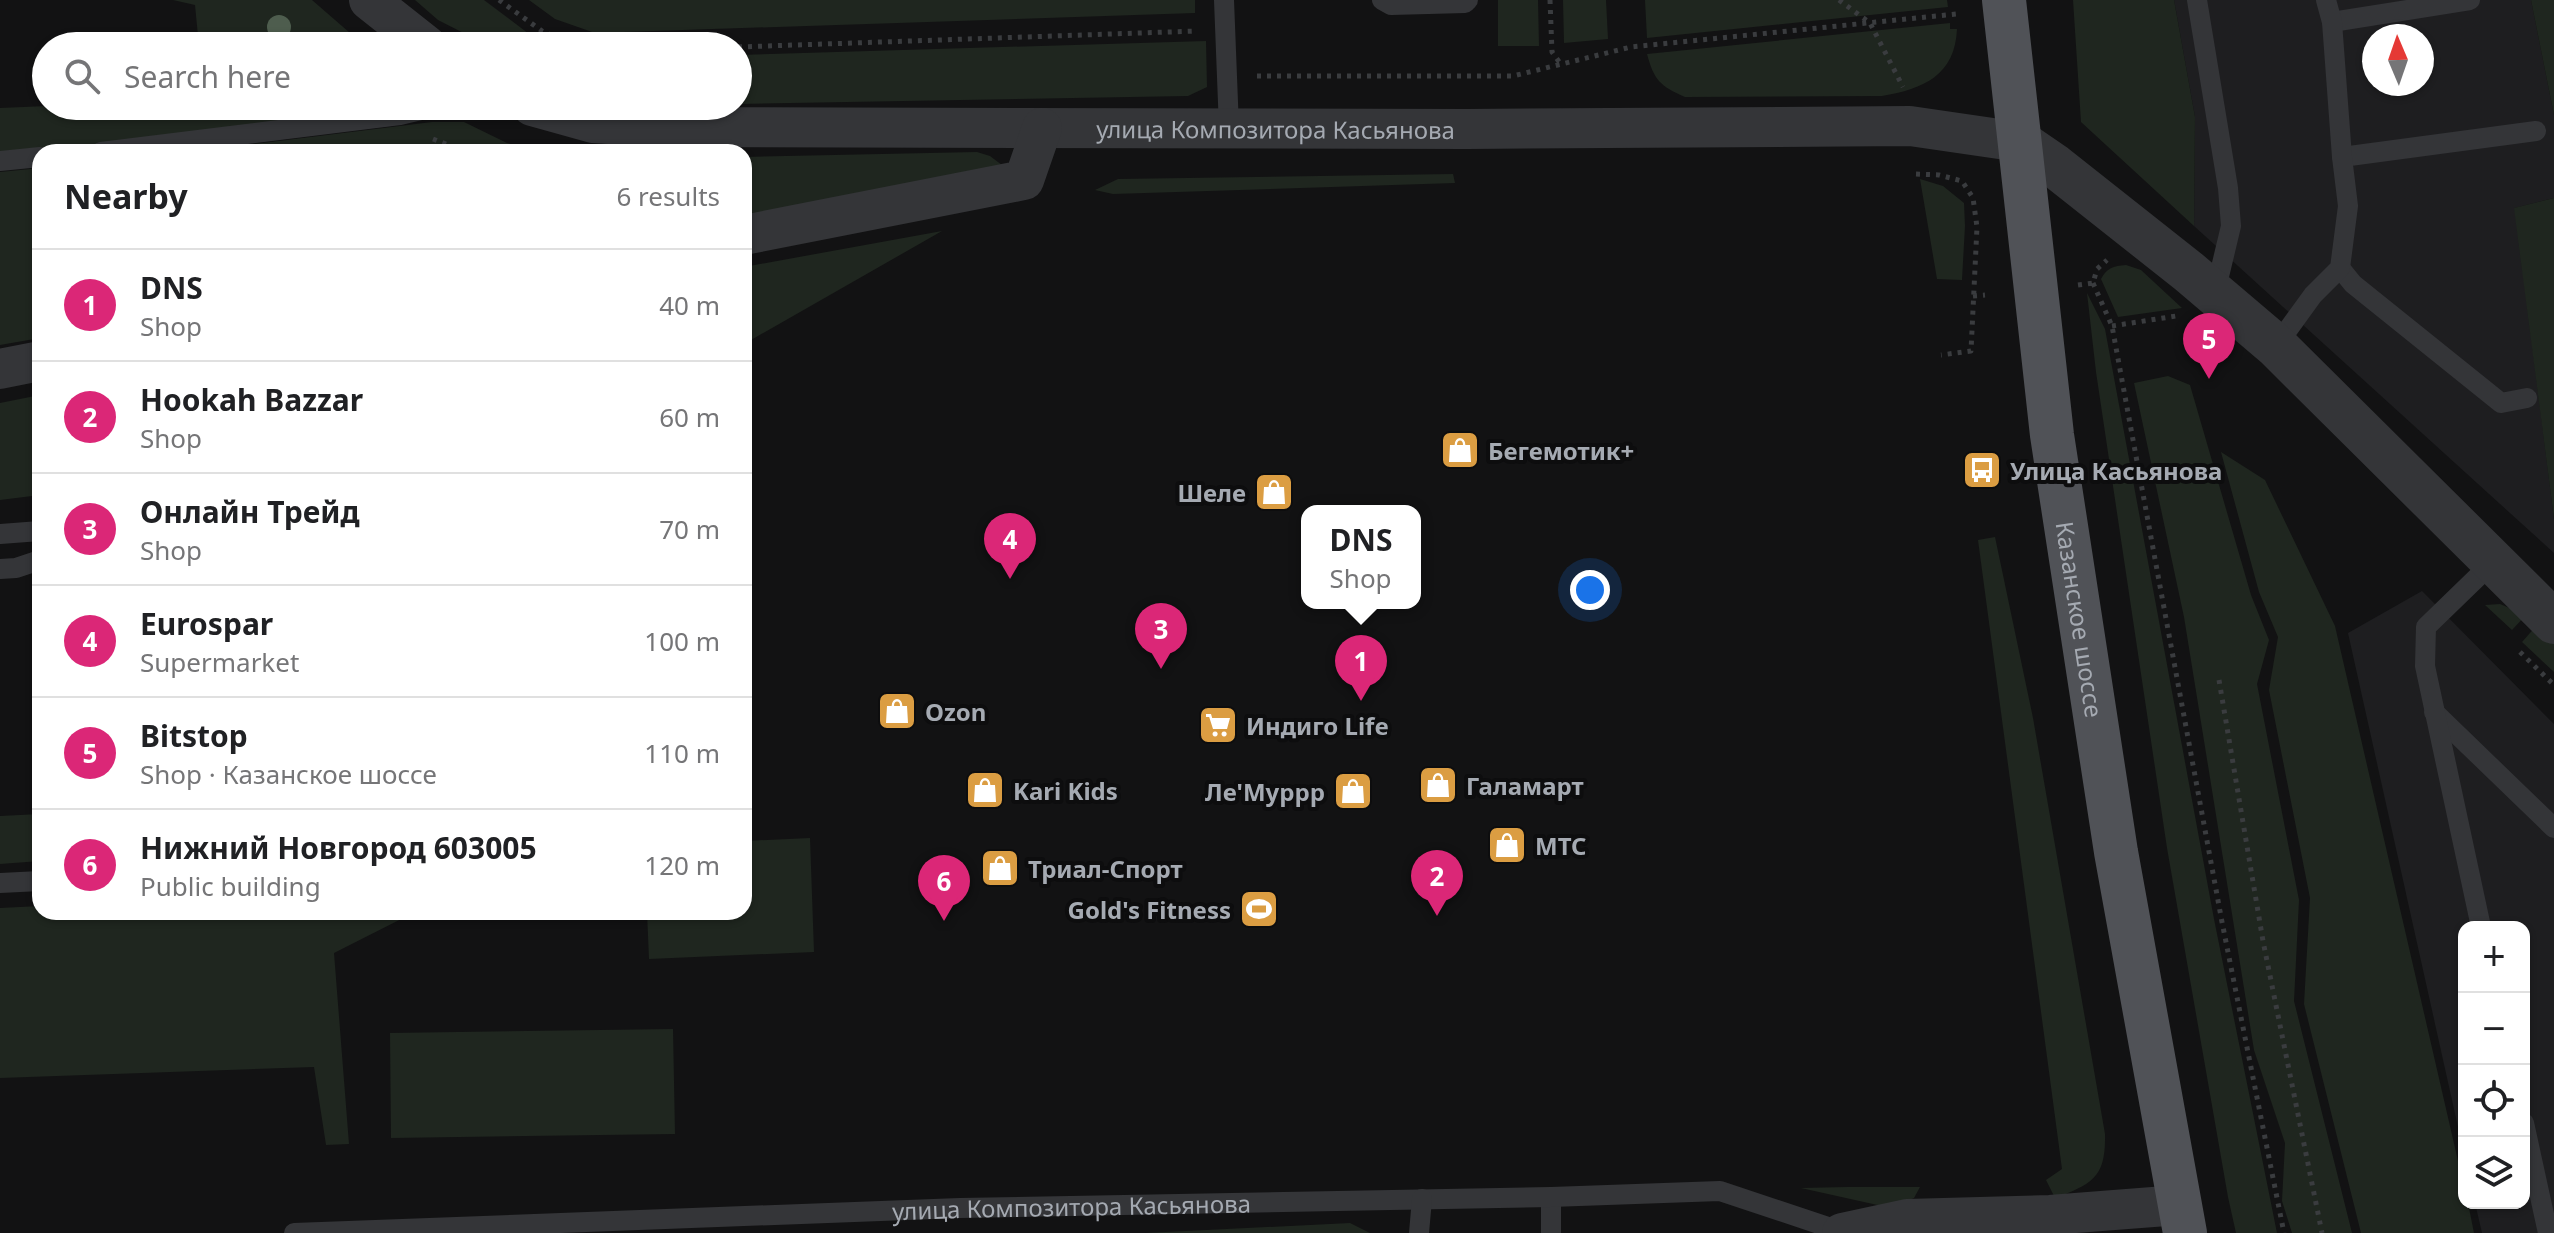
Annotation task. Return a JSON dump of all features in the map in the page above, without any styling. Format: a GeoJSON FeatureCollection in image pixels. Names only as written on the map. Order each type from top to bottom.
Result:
{"type":"FeatureCollection","features":[{"type":"Feature","properties":{"kind":"main road","name":"Казанское шоссе"},"geometry":{"type":"LineString","coordinates":[[2004,0],[2052,435],[2116,852],[2182,1219]]}},
{"type":"Feature","properties":{"kind":"street"},"geometry":{"type":"LineString","coordinates":[[369,0],[409,32]]}},
{"type":"Feature","properties":{"kind":"street","name":"улица Композитора Касьянова"},"geometry":{"type":"LineString","coordinates":[[582,120],[656,127],[1910,126],[2020,142]]}},
{"type":"Feature","properties":{"kind":"street"},"geometry":{"type":"LineString","coordinates":[[752,233],[1024,180],[1042,128]]}},
{"type":"Feature","properties":{"kind":"street"},"geometry":{"type":"LineString","coordinates":[[2020,142],[2055,166],[2199,304],[2276,346],[2554,622]]}},
{"type":"Feature","properties":{"kind":"street"},"geometry":{"type":"LineString","coordinates":[[0,369],[32,363]]}},
{"type":"Feature","properties":{"kind":"street","name":"улица Композитора Касьянова"},"geometry":{"type":"LineString","coordinates":[[1842,1232],[1907,1219],[2050,1215],[2182,1219]]}},
{"type":"Feature","properties":{"kind":"lane"},"geometry":{"type":"LineString","coordinates":[[1224,0],[1229,128]]}},
{"type":"Feature","properties":{"kind":"lane"},"geometry":{"type":"LineString","coordinates":[[1382,0],[1391,5],[1465,3],[1468,0]]}},
{"type":"Feature","properties":{"kind":"lane"},"geometry":{"type":"LineString","coordinates":[[2197,0],[2228,188],[2231,226],[2199,304]]}},
{"type":"Feature","properties":{"kind":"lane"},"geometry":{"type":"LineString","coordinates":[[2276,346],[2313,295],[2340,268],[2348,206],[2332,22],[2326,0]]}},
{"type":"Feature","properties":{"kind":"lane"},"geometry":{"type":"LineString","coordinates":[[2332,22],[2470,0]]}},
{"type":"Feature","properties":{"kind":"lane"},"geometry":{"type":"LineString","coordinates":[[166,144],[360,120]]}},
{"type":"Feature","properties":{"kind":"lane"},"geometry":{"type":"LineString","coordinates":[[2342,157],[2536,131]]}},
{"type":"Feature","properties":{"kind":"lane"},"geometry":{"type":"LineString","coordinates":[[0,161],[32,158]]}},
{"type":"Feature","properties":{"kind":"lane"},"geometry":{"type":"LineString","coordinates":[[2340,268],[2353,284],[2501,403],[2527,398]]}},
{"type":"Feature","properties":{"kind":"lane"},"geometry":{"type":"LineString","coordinates":[[0,534],[32,532]]}},
{"type":"Feature","properties":{"kind":"lane"},"geometry":{"type":"LineString","coordinates":[[2480,921],[2425,666],[2426,627],[2493,562]]}},
{"type":"Feature","properties":{"kind":"lane"},"geometry":{"type":"LineString","coordinates":[[0,569],[32,563]]}},
{"type":"Feature","properties":{"kind":"lane"},"geometry":{"type":"LineString","coordinates":[[2434,712],[2554,828]]}},
{"type":"Feature","properties":{"kind":"lane"},"geometry":{"type":"LineString","coordinates":[[0,883],[32,881]]}},
{"type":"Feature","properties":{"kind":"lane"},"geometry":{"type":"LineString","coordinates":[[2527,1137],[2548,1233]]}},
{"type":"Feature","properties":{"kind":"lane","name":"улица Композитора Касьянова"},"geometry":{"type":"LineString","coordinates":[[294,1233],[960,1208],[1720,1191],[1842,1232]]}},
{"type":"Feature","properties":{"kind":"lane"},"geometry":{"type":"LineString","coordinates":[[1551,1197],[1551,1233]]}},
{"type":"Feature","properties":{"kind":"lane"},"geometry":{"type":"LineString","coordinates":[[1419,1233],[1422,1199]]}},
{"type":"Feature","properties":{"kind":"path"},"geometry":{"type":"LineString","coordinates":[[499,0],[544,32]]}},
{"type":"Feature","properties":{"kind":"path"},"geometry":{"type":"LineString","coordinates":[[1550,0],[1552,52],[1560,63]]}},
{"type":"Feature","properties":{"kind":"path"},"geometry":{"type":"LineString","coordinates":[[1839,0],[1870,23],[1905,92]]}},
{"type":"Feature","properties":{"kind":"path"},"geometry":{"type":"LineString","coordinates":[[1228,76],[1513,76],[1631,47],[1956,14]]}},
{"type":"Feature","properties":{"kind":"path"},"geometry":{"type":"LineString","coordinates":[[752,47],[1226,30]]}},
{"type":"Feature","properties":{"kind":"path"},"geometry":{"type":"LineString","coordinates":[[1916,174],[1939,175],[1962,181],[1973,198],[1977,227],[1971,351],[1941,355]]}},
{"type":"Feature","properties":{"kind":"path"},"geometry":{"type":"LineString","coordinates":[[2093,283],[2112,326],[2222,922],[2284,1233]]}},
{"type":"Feature","properties":{"kind":"path"},"geometry":{"type":"LineString","coordinates":[[1973,296],[1985,295]]}},
{"type":"Feature","properties":{"kind":"path"},"geometry":{"type":"LineString","coordinates":[[2112,326],[2199,304]]}},
{"type":"Feature","properties":{"kind":"path"},"geometry":{"type":"LineString","coordinates":[[2219,680],[2263,941],[2322,1233]]}},
{"type":"Feature","properties":{"kind":"shaded area"},"geometry":{"type":"Polygon","coordinates":[[[173,0],[312,0],[349,32],[198,32],[195,5],[173,0]]]}},
{"type":"Feature","properties":{"kind":"shaded area"},"geometry":{"type":"Polygon","coordinates":[[[415,0],[484,0],[526,32],[462,32],[438,20],[415,0]]]}},
{"type":"Feature","properties":{"kind":"shaded area"},"geometry":{"type":"Polygon","coordinates":[[[529,0],[1195,0],[1195,13],[625,32],[592,32],[555,19],[529,0]]]}},
{"type":"Feature","properties":{"kind":"shaded area"},"geometry":{"type":"Polygon","coordinates":[[[1498,0],[1538,0],[1539,46],[1498,46],[1498,0]]]}},
{"type":"Feature","properties":{"kind":"shaded area"},"geometry":{"type":"Polygon","coordinates":[[[1563,0],[1606,0],[1608,39],[1564,43],[1563,0]]]}},
{"type":"Feature","properties":{"kind":"shaded area"},"geometry":{"type":"Polygon","coordinates":[[[1645,0],[1947,0],[1948,7],[1647,38],[1645,0]]]}},
{"type":"Feature","properties":{"kind":"shaded area"},"geometry":{"type":"Polygon","coordinates":[[[2073,0],[2174,0],[2195,117],[2194,226],[2081,122],[2073,0]]]}},
{"type":"Feature","properties":{"kind":"shaded area"},"geometry":{"type":"Polygon","coordinates":[[[2174,0],[2531,0],[2554,115],[2554,198],[2515,208],[2554,519],[2554,553],[2194,226],[2195,117],[2174,0]]]}},
{"type":"Feature","properties":{"kind":"shaded area"},"geometry":{"type":"Polygon","coordinates":[[[2531,0],[2554,0],[2554,115],[2531,0]]]}},
{"type":"Feature","properties":{"kind":"shaded area"},"geometry":{"type":"Polygon","coordinates":[[[1950,23],[1950,29],[1957,29],[1955,45],[1943,69],[1924,84],[1882,96],[1685,97],[1659,81],[1647,54],[1950,23]]]}},
{"type":"Feature","properties":{"kind":"shaded area"},"geometry":{"type":"Polygon","coordinates":[[[1206,41],[1207,87],[1188,96],[752,104],[752,55],[1206,41]]]}},
{"type":"Feature","properties":{"kind":"shaded area"},"geometry":{"type":"Polygon","coordinates":[[[32,107],[32,120],[313,120],[119,144],[32,144],[32,153],[0,156],[0,108],[32,107]]]}},
{"type":"Feature","properties":{"kind":"shaded area"},"geometry":{"type":"Polygon","coordinates":[[[432,122],[464,122],[511,144],[253,144],[432,122]]]}},
{"type":"Feature","properties":{"kind":"shaded area"},"geometry":{"type":"Polygon","coordinates":[[[977,152],[990,156],[1002,165],[752,214],[752,157],[977,152]]]}},
{"type":"Feature","properties":{"kind":"shaded area"},"geometry":{"type":"Polygon","coordinates":[[[32,169],[32,339],[0,345],[0,172],[32,169]]]}},
{"type":"Feature","properties":{"kind":"shaded area"},"geometry":{"type":"Polygon","coordinates":[[[1453,174],[1455,183],[1113,194],[1095,190],[1118,179],[1453,174]]]}},
{"type":"Feature","properties":{"kind":"shaded area"},"geometry":{"type":"Polygon","coordinates":[[[1920,179],[1943,186],[1964,203],[1962,280],[1937,279],[1920,179]]]}},
{"type":"Feature","properties":{"kind":"shaded area"},"geometry":{"type":"Polygon","coordinates":[[[2554,198],[2554,519],[2514,208],[2554,198]]]}},
{"type":"Feature","properties":{"kind":"shaded area"},"geometry":{"type":"Polygon","coordinates":[[[942,231],[752,339],[752,266],[942,231]]]}},
{"type":"Feature","properties":{"kind":"shaded area"},"geometry":{"type":"Polygon","coordinates":[[[2126,265],[2141,270],[2182,308],[2118,317],[2101,279],[2111,268],[2126,265]]]}},
{"type":"Feature","properties":{"kind":"shaded area"},"geometry":{"type":"Polygon","coordinates":[[[2087,293],[2105,329],[2214,919],[2277,1233],[2236,1233],[2228,1197],[2167,848],[2087,293]]]}},
{"type":"Feature","properties":{"kind":"shaded area"},"geometry":{"type":"Polygon","coordinates":[[[2168,376],[2190,385],[2251,595],[2269,640],[2257,684],[2299,900],[2294,1001],[2352,1233],[2292,1233],[2282,1201],[2285,1143],[2254,1050],[2184,617],[2134,383],[2168,376]]]}},
{"type":"Feature","properties":{"kind":"shaded area"},"geometry":{"type":"Polygon","coordinates":[[[32,397],[32,496],[0,500],[0,403],[32,397]]]}},
{"type":"Feature","properties":{"kind":"shaded area"},"geometry":{"type":"Polygon","coordinates":[[[2221,452],[2265,480],[2335,626],[2458,1161],[2458,1209],[2469,1209],[2474,1233],[2361,1233],[2304,1004],[2310,898],[2269,690],[2278,637],[2259,592],[2221,452]]]}},
{"type":"Feature","properties":{"kind":"shaded area"},"geometry":{"type":"Polygon","coordinates":[[[1995,537],[2033,718],[2105,1134],[2103,1161],[2094,1177],[2079,1188],[2055,1198],[2046,1180],[2062,1169],[1978,540],[1995,537]]]}},
{"type":"Feature","properties":{"kind":"shaded area"},"geometry":{"type":"Polygon","coordinates":[[[2422,591],[2554,724],[2554,1233],[2482,1233],[2476,1209],[2530,1209],[2530,921],[2458,921],[2458,1127],[2348,633],[2422,591]]]}},
{"type":"Feature","properties":{"kind":"shaded area"},"geometry":{"type":"Polygon","coordinates":[[[2500,604],[2526,615],[2512,630],[2485,605],[2500,604]]]}},
{"type":"Feature","properties":{"kind":"shaded area"},"geometry":{"type":"Polygon","coordinates":[[[2537,625],[2554,642],[2554,672],[2522,642],[2537,625]]]}},
{"type":"Feature","properties":{"kind":"shaded area"},"geometry":{"type":"Polygon","coordinates":[[[32,814],[32,862],[0,864],[0,816],[32,814]]]}},
{"type":"Feature","properties":{"kind":"shaded area"},"geometry":{"type":"Polygon","coordinates":[[[810,838],[814,952],[649,959],[647,920],[752,920],[752,841],[810,838]]]}},
{"type":"Feature","properties":{"kind":"shaded area"},"geometry":{"type":"Polygon","coordinates":[[[32,906],[32,920],[399,920],[334,953],[349,1144],[326,1145],[314,1067],[0,1078],[0,908],[32,906]]]}},
{"type":"Feature","properties":{"kind":"shaded area"},"geometry":{"type":"Polygon","coordinates":[[[673,1029],[675,1134],[391,1138],[390,1033],[673,1029]]]}},
{"type":"Feature","properties":{"kind":"shaded area"},"geometry":{"type":"Polygon","coordinates":[[[1920,1187],[1914,1198],[1891,1208],[1801,1188],[1920,1187]]]}},
{"type":"Feature","properties":{"kind":"shaded area"},"geometry":{"type":"Polygon","coordinates":[[[1350,1223],[1370,1233],[1145,1233],[1350,1223]]]}},
{"type":"Feature","properties":{"kind":"place","name":"Bitstop"},"geometry":{"type":"Point","coordinates":[2209,379]}},
{"type":"Feature","properties":{"kind":"place","name":"Бегемотик+"},"geometry":{"type":"Point","coordinates":[1460,450]}},
{"type":"Feature","properties":{"kind":"place","name":"Улица Касьянова"},"geometry":{"type":"Point","coordinates":[1982,470]}},
{"type":"Feature","properties":{"kind":"place","name":"Шеле"},"geometry":{"type":"Point","coordinates":[1274,492]}},
{"type":"Feature","properties":{"kind":"place","name":"Eurospar"},"geometry":{"type":"Point","coordinates":[1010,579]}},
{"type":"Feature","properties":{"kind":"place","name":"Онлайн Трейд"},"geometry":{"type":"Point","coordinates":[1161,669]}},
{"type":"Feature","properties":{"kind":"place","name":"DNS"},"geometry":{"type":"Point","coordinates":[1361,701]}},
{"type":"Feature","properties":{"kind":"place","name":"Ozon"},"geometry":{"type":"Point","coordinates":[897,711]}},
{"type":"Feature","properties":{"kind":"place","name":"Индиго Life"},"geometry":{"type":"Point","coordinates":[1218,725]}},
{"type":"Feature","properties":{"kind":"place","name":"Галамарт"},"geometry":{"type":"Point","coordinates":[1438,785]}},
{"type":"Feature","properties":{"kind":"place","name":"Kari Kids"},"geometry":{"type":"Point","coordinates":[985,790]}},
{"type":"Feature","properties":{"kind":"place","name":"Ле'Муррр"},"geometry":{"type":"Point","coordinates":[1353,791]}},
{"type":"Feature","properties":{"kind":"place","name":"МТС"},"geometry":{"type":"Point","coordinates":[1507,845]}},
{"type":"Feature","properties":{"kind":"place","name":"Триал-Спорт"},"geometry":{"type":"Point","coordinates":[1000,868]}},
{"type":"Feature","properties":{"kind":"place","name":"Gold's Fitness"},"geometry":{"type":"Point","coordinates":[1259,909]}},
{"type":"Feature","properties":{"kind":"place","name":"Hookah Bazzar"},"geometry":{"type":"Point","coordinates":[1437,916]}},
{"type":"Feature","properties":{"kind":"place","name":"Нижний Новгород 603005"},"geometry":{"type":"Point","coordinates":[944,921]}}]}
